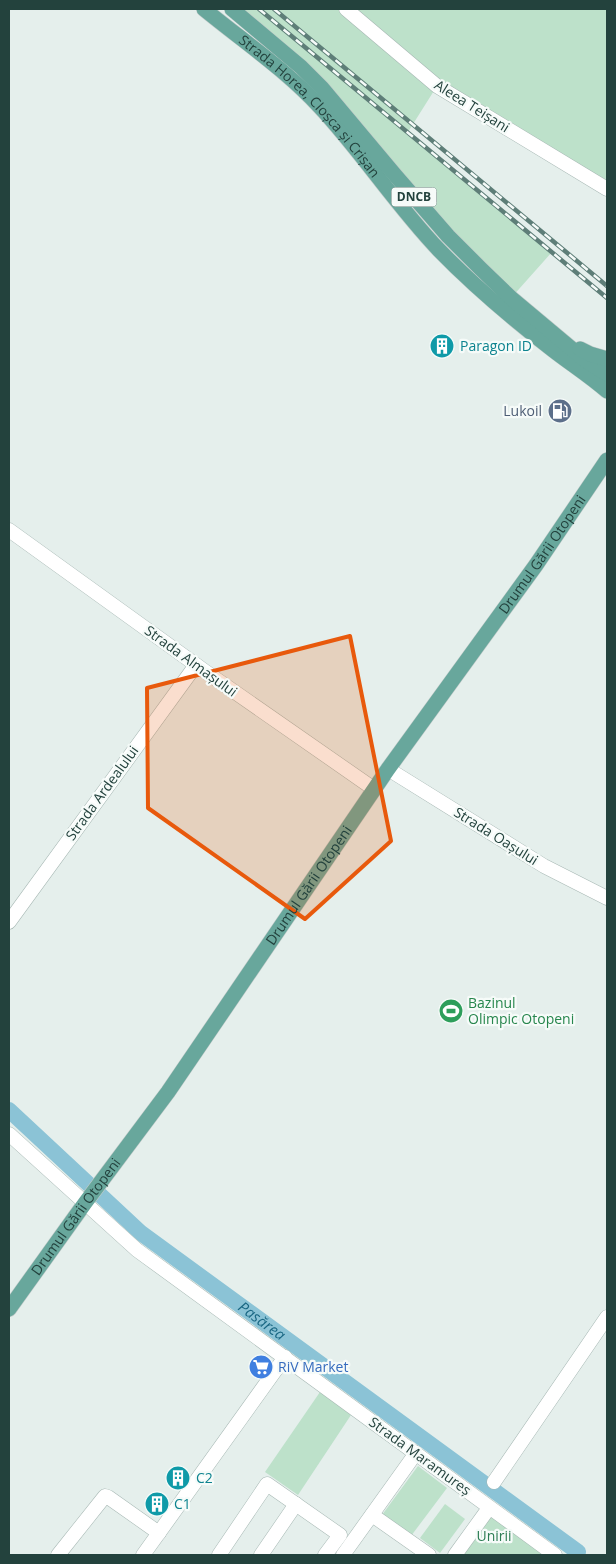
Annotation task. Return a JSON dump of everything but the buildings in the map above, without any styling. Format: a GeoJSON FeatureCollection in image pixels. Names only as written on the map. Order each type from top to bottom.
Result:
{"type":"FeatureCollection","features":[{"type":"Feature","properties":{"kind":"main road","name":"Strada Horea, Cloșca și Crișan"},"geometry":{"type":"LineString","coordinates":[[204,9],[318,105],[337,126],[387,190],[438,248],[482,292],[607,391]]}},
{"type":"Feature","properties":{"kind":"main road","name":"Strada Horea, Cloșca și Crișan"},"geometry":{"type":"LineString","coordinates":[[232,9],[301,67],[322,88],[448,236],[511,298],[585,360],[607,374]]}},
{"type":"Feature","properties":{"kind":"main road"},"geometry":{"type":"LineString","coordinates":[[540,322],[581,350],[607,358]]}},
{"type":"Feature","properties":{"kind":"main road","name":"Drumul Gării Otopeni"},"geometry":{"type":"LineString","coordinates":[[9,1309],[168,1092],[374,789],[536,565],[607,460]]}},
{"type":"Feature","properties":{"kind":"street","name":"Aleea Teișani"},"geometry":{"type":"LineString","coordinates":[[346,9],[437,86],[607,189]]}},
{"type":"Feature","properties":{"kind":"street","name":"Strada Almașului"},"geometry":{"type":"LineString","coordinates":[[9,530],[196,665],[374,789]]}},
{"type":"Feature","properties":{"kind":"street","name":"Strada Ardealului"},"geometry":{"type":"LineString","coordinates":[[9,922],[196,665]]}},
{"type":"Feature","properties":{"kind":"street","name":"Strada Oașului"},"geometry":{"type":"LineString","coordinates":[[388,769],[544,866],[607,898]]}},
{"type":"Feature","properties":{"kind":"street","name":"Strada Maramureș"},"geometry":{"type":"LineString","coordinates":[[9,1134],[137,1250],[555,1555]]}},
{"type":"Feature","properties":{"kind":"street"},"geometry":{"type":"LineString","coordinates":[[494,1482],[607,1318]]}},
{"type":"Feature","properties":{"kind":"street"},"geometry":{"type":"LineString","coordinates":[[143,1555],[285,1357]]}},
{"type":"Feature","properties":{"kind":"street"},"geometry":{"type":"LineString","coordinates":[[343,1555],[416,1454]]}},
{"type":"Feature","properties":{"kind":"street"},"geometry":{"type":"LineString","coordinates":[[219,1555],[267,1484],[340,1535],[325,1555]]}},
{"type":"Feature","properties":{"kind":"street"},"geometry":{"type":"LineString","coordinates":[[58,1555],[105,1496],[159,1533]]}},
{"type":"Feature","properties":{"kind":"street"},"geometry":{"type":"LineString","coordinates":[[261,1555],[296,1504]]}},
{"type":"Feature","properties":{"kind":"street"},"geometry":{"type":"LineString","coordinates":[[455,1555],[490,1508]]}},
{"type":"Feature","properties":{"kind":"street"},"geometry":{"type":"LineString","coordinates":[[372,1515],[429,1555]]}},
{"type":"Feature","properties":{"kind":"highlighted area"},"geometry":{"type":"Polygon","coordinates":[[[350,636],[391,841],[305,919],[148,808],[147,688],[350,636]]]}},
{"type":"Feature","properties":{"kind":"green space"},"geometry":{"type":"Polygon","coordinates":[[[232,9],[607,9],[607,189],[437,86],[408,132],[552,252],[511,298],[343,111],[232,9]]]}},
{"type":"Feature","properties":{"kind":"green space"},"geometry":{"type":"Polygon","coordinates":[[[320,1392],[351,1415],[298,1495],[265,1472],[320,1392]]]}},
{"type":"Feature","properties":{"kind":"green space"},"geometry":{"type":"Polygon","coordinates":[[[418,1466],[447,1488],[411,1536],[382,1515],[418,1466]]]}},
{"type":"Feature","properties":{"kind":"green space"},"geometry":{"type":"Polygon","coordinates":[[[445,1504],[465,1519],[440,1553],[420,1538],[445,1504]]]}},
{"type":"Feature","properties":{"kind":"green space","name":"Unirii"},"geometry":{"type":"Polygon","coordinates":[[[489,1508],[555,1555],[455,1555],[489,1508]]]}},
{"type":"Feature","properties":{"kind":"waterway","name":"Pasărea"},"geometry":{"type":"LineString","coordinates":[[9,1110],[141,1233],[578,1552]]}},
{"type":"Feature","properties":{"kind":"railway"},"geometry":{"type":"LineString","coordinates":[[259,9],[607,298]]}},
{"type":"Feature","properties":{"kind":"railway"},"geometry":{"type":"LineString","coordinates":[[274,9],[607,286]]}},
{"type":"Feature","properties":{"kind":"place","name":"Paragon ID"},"geometry":{"type":"Point","coordinates":[442,346]}},
{"type":"Feature","properties":{"kind":"place","name":"Lukoil"},"geometry":{"type":"Point","coordinates":[560,411]}},
{"type":"Feature","properties":{"kind":"place","name":"Bazinul Olimpic Otopeni"},"geometry":{"type":"Point","coordinates":[451,1011]}},
{"type":"Feature","properties":{"kind":"place","name":"RiV Market"},"geometry":{"type":"Point","coordinates":[261,1367]}},
{"type":"Feature","properties":{"kind":"place","name":"C2"},"geometry":{"type":"Point","coordinates":[178,1478]}},
{"type":"Feature","properties":{"kind":"place","name":"C1"},"geometry":{"type":"Point","coordinates":[157,1504]}}]}
